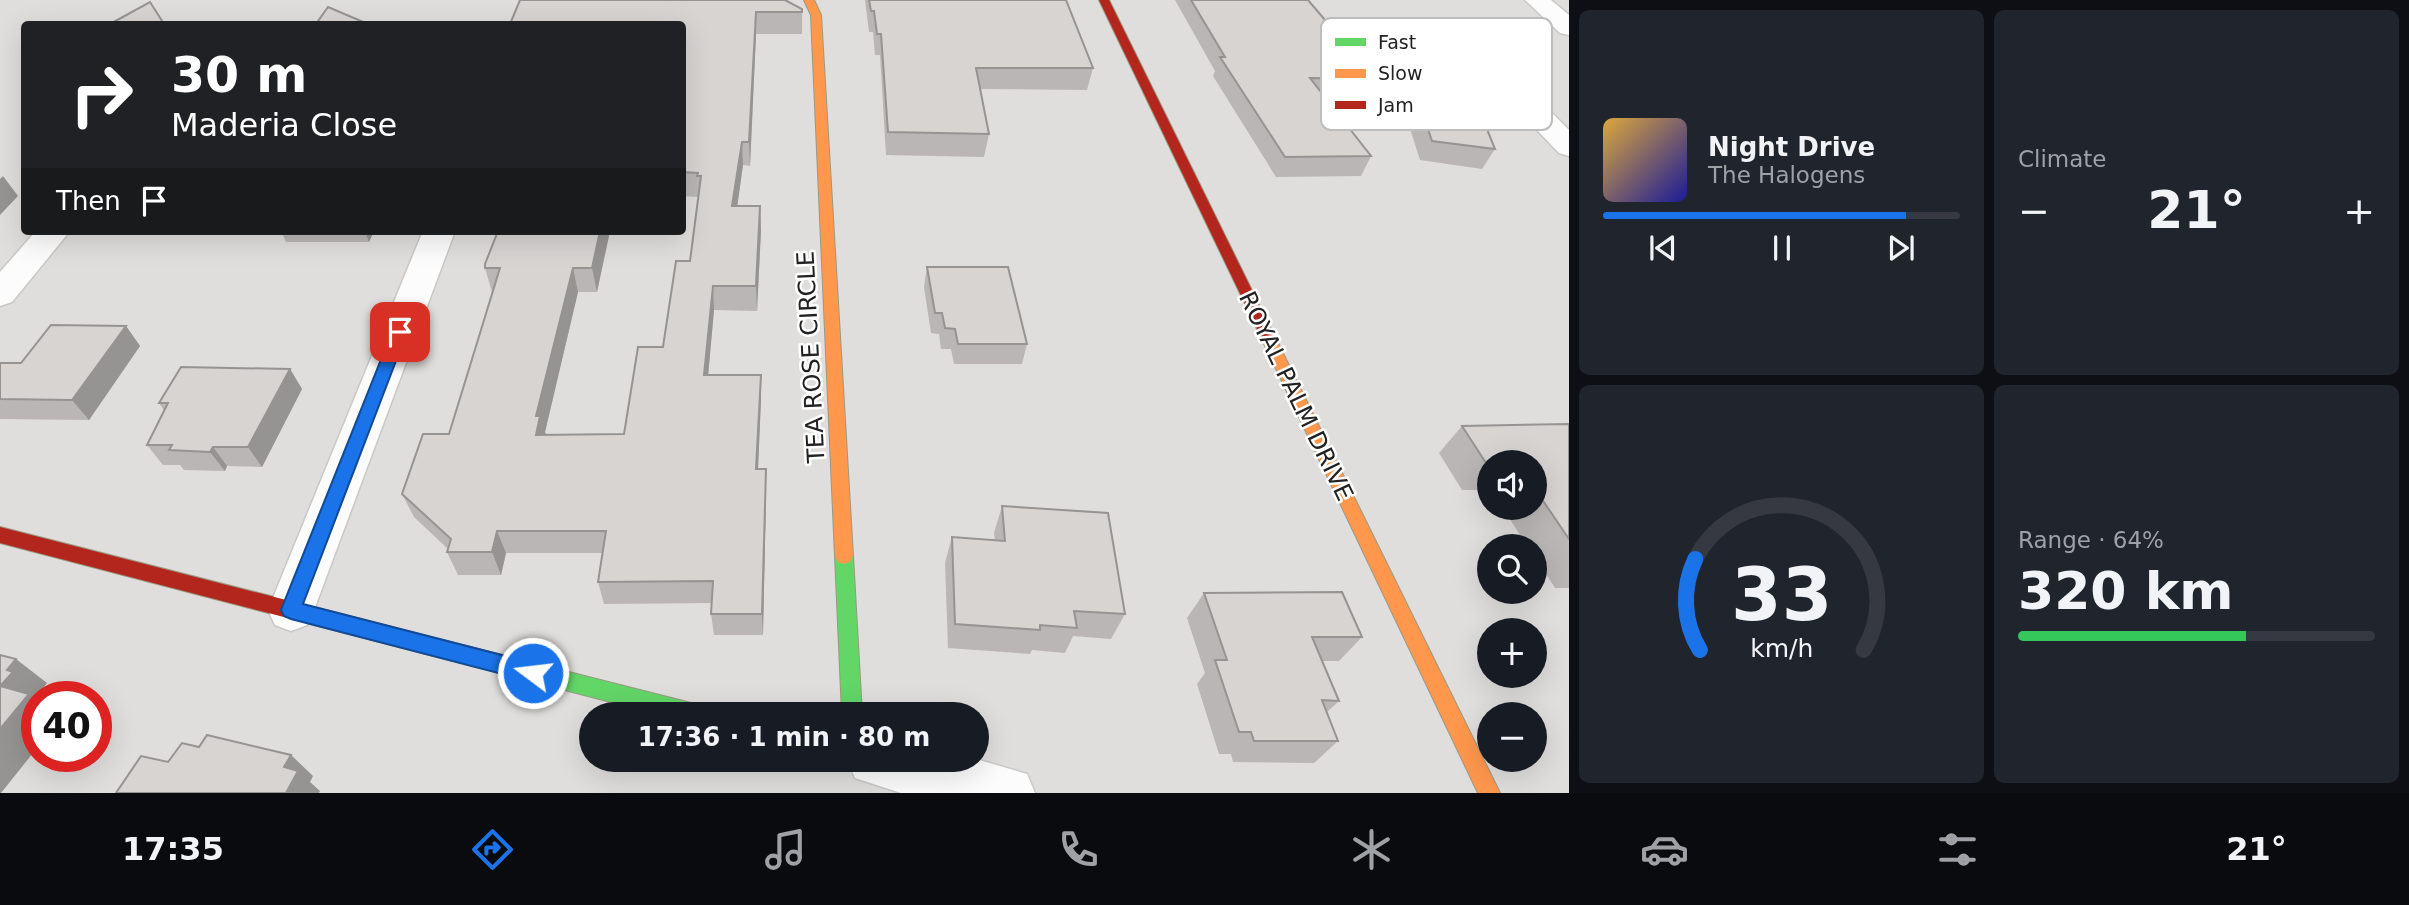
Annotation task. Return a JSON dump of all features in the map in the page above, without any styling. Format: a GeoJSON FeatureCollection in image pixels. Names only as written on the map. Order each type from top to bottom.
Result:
{"type":"FeatureCollection","features":[{"type":"Feature","properties":{"kind":"street","name":"TEA ROSE CIRCLE"},"geometry":{"type":"LineString","coordinates":[[808,0],[816,15],[851,702]]}},
{"type":"Feature","properties":{"kind":"street","name":"ROYAL PALM DRIVE"},"geometry":{"type":"LineString","coordinates":[[1104,0],[1489,793]]}},
{"type":"Feature","properties":{"kind":"street"},"geometry":{"type":"LineString","coordinates":[[1536,0],[1569,28]]}},
{"type":"Feature","properties":{"kind":"street"},"geometry":{"type":"LineString","coordinates":[[1552,130],[1569,147]]}},
{"type":"Feature","properties":{"kind":"street"},"geometry":{"type":"LineString","coordinates":[[0,294],[51,235]]}},
{"type":"Feature","properties":{"kind":"street"},"geometry":{"type":"LineString","coordinates":[[291,610],[437,235]]}},
{"type":"Feature","properties":{"kind":"street"},"geometry":{"type":"LineString","coordinates":[[0,535],[648,702]]}},
{"type":"Feature","properties":{"kind":"street"},"geometry":{"type":"LineString","coordinates":[[922,772],[1008,793]]}},
{"type":"Feature","properties":{"kind":"shaded area"},"geometry":{"type":"Polygon","coordinates":[[[0,0],[1569,0],[1569,793],[0,793],[0,0]]]}},
{"type":"Feature","properties":{"kind":"building"},"geometry":{"type":"Polygon","coordinates":[[[520,0],[785,0],[802,9],[802,12],[756,12],[749,142],[742,142],[732,206],[760,206],[756,286],[713,286],[704,375],[761,375],[756,469],[766,469],[762,614],[711,614],[713,581],[598,582],[606,531],[497,531],[492,552],[447,552],[451,539],[402,494],[423,434],[449,434],[500,268],[485,268],[496,235],[599,235],[592,268],[573,268],[536,416],[540,416],[536,435],[624,434],[638,347],[663,347],[676,261],[690,261],[701,176],[697,176],[698,173],[686,172],[686,21],[511,21],[520,0]]]}},
{"type":"Feature","properties":{"kind":"building"},"geometry":{"type":"Polygon","coordinates":[[[869,0],[1066,0],[1093,68],[976,68],[989,134],[888,132],[881,34],[877,34],[874,11],[871,11],[869,0]]]}},
{"type":"Feature","properties":{"kind":"building"},"geometry":{"type":"Polygon","coordinates":[[[1191,0],[1308,0],[1323,18],[1321,18],[1321,78],[1310,78],[1321,92],[1321,130],[1351,130],[1371,156],[1285,157],[1220,57],[1225,57],[1191,0]]]}},
{"type":"Feature","properties":{"kind":"building"},"geometry":{"type":"Polygon","coordinates":[[[150,2],[162,21],[115,21],[150,2]]]}},
{"type":"Feature","properties":{"kind":"building"},"geometry":{"type":"Polygon","coordinates":[[[328,7],[361,21],[318,21],[328,7]]]}},
{"type":"Feature","properties":{"kind":"building"},"geometry":{"type":"Polygon","coordinates":[[[1428,130],[1487,130],[1495,149],[1432,141],[1428,130]]]}},
{"type":"Feature","properties":{"kind":"building"},"geometry":{"type":"Polygon","coordinates":[[[927,267],[1008,267],[1027,344],[958,344],[955,329],[945,328],[942,313],[935,313],[927,267]]]}},
{"type":"Feature","properties":{"kind":"building"},"geometry":{"type":"Polygon","coordinates":[[[51,325],[126,326],[72,400],[0,399],[0,363],[21,363],[51,325]]]}},
{"type":"Feature","properties":{"kind":"building"},"geometry":{"type":"Polygon","coordinates":[[[181,367],[290,369],[248,447],[213,447],[210,452],[169,450],[172,445],[147,445],[168,403],[159,403],[181,367]]]}},
{"type":"Feature","properties":{"kind":"building"},"geometry":{"type":"Polygon","coordinates":[[[1569,424],[1569,539],[1547,507],[1547,450],[1478,450],[1462,426],[1569,424]]]}},
{"type":"Feature","properties":{"kind":"building"},"geometry":{"type":"Polygon","coordinates":[[[1002,506],[1108,513],[1125,614],[1074,611],[1077,628],[1040,625],[1040,630],[955,624],[952,537],[1005,541],[1002,506]]]}},
{"type":"Feature","properties":{"kind":"building"},"geometry":{"type":"Polygon","coordinates":[[[1342,592],[1362,637],[1312,637],[1339,701],[1322,700],[1338,741],[1254,741],[1251,732],[1239,732],[1215,660],[1227,660],[1204,593],[1342,592]]]}},
{"type":"Feature","properties":{"kind":"building"},"geometry":{"type":"Polygon","coordinates":[[[0,655],[16,659],[7,670],[13,672],[0,686],[0,655]]]}},
{"type":"Feature","properties":{"kind":"building"},"geometry":{"type":"Polygon","coordinates":[[[0,686],[21,692],[21,704],[0,729],[0,686]]]}},
{"type":"Feature","properties":{"kind":"building"},"geometry":{"type":"Polygon","coordinates":[[[207,735],[291,755],[284,767],[298,771],[286,793],[116,793],[141,756],[168,762],[182,743],[199,747],[207,735]]]}},
{"type":"Feature","properties":{"kind":"traffic: fast"},"geometry":{"type":"LineString","coordinates":[[844,556],[851,702]]}},
{"type":"Feature","properties":{"kind":"traffic: fast"},"geometry":{"type":"LineString","coordinates":[[372,631],[648,702]]}},
{"type":"Feature","properties":{"kind":"traffic: slow"},"geometry":{"type":"LineString","coordinates":[[809,0],[816,15],[844,556]]}},
{"type":"Feature","properties":{"kind":"traffic: slow"},"geometry":{"type":"LineString","coordinates":[[1266,333],[1489,793]]}},
{"type":"Feature","properties":{"kind":"traffic: jam"},"geometry":{"type":"LineString","coordinates":[[1104,0],[1266,333]]}},
{"type":"Feature","properties":{"kind":"traffic: jam"},"geometry":{"type":"LineString","coordinates":[[0,535],[372,631]]}},
{"type":"Feature","properties":{"kind":"route"},"geometry":{"type":"LineString","coordinates":[[400,332],[291,610],[533,673]]}}]}
